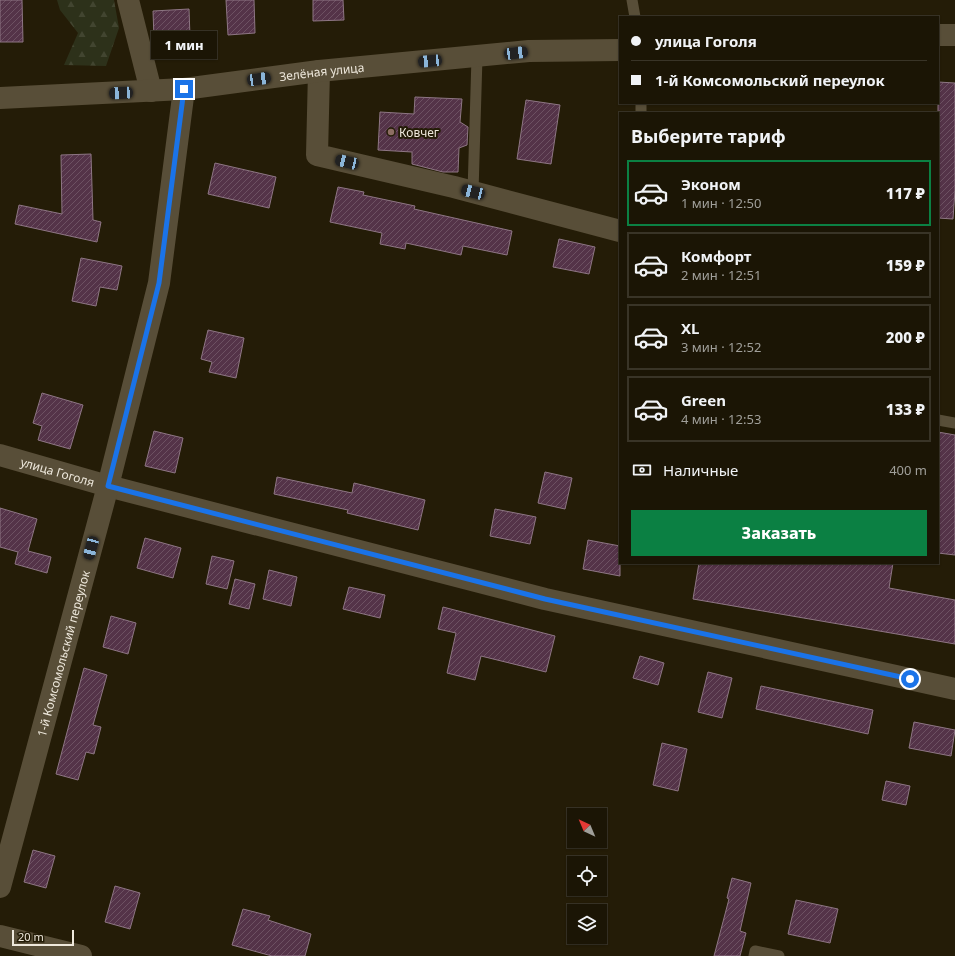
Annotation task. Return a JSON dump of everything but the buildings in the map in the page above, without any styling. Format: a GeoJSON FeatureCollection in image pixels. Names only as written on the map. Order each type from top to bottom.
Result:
{"type":"FeatureCollection","features":[{"type":"Feature","properties":{"kind":"street"},"geometry":{"type":"LineString","coordinates":[[128,0],[151,92]]}},
{"type":"Feature","properties":{"kind":"street"},"geometry":{"type":"LineString","coordinates":[[939,36],[955,35]]}},
{"type":"Feature","properties":{"kind":"street","name":"Зелёная улица"},"geometry":{"type":"LineString","coordinates":[[0,98],[151,92],[319,71],[529,51],[619,50]]}},
{"type":"Feature","properties":{"kind":"street"},"geometry":{"type":"LineString","coordinates":[[319,71],[317,155],[473,192],[619,231]]}},
{"type":"Feature","properties":{"kind":"street","name":"1-й Комсомольский переулок"},"geometry":{"type":"LineString","coordinates":[[0,887],[108,486],[159,283],[184,89]]}},
{"type":"Feature","properties":{"kind":"street","name":"улица Гоголя"},"geometry":{"type":"LineString","coordinates":[[0,455],[108,486],[545,599],[955,689]]}},
{"type":"Feature","properties":{"kind":"street"},"geometry":{"type":"LineString","coordinates":[[0,936],[81,956]]}},
{"type":"Feature","properties":{"kind":"lane"},"geometry":{"type":"LineString","coordinates":[[632,0],[635,16]]}},
{"type":"Feature","properties":{"kind":"lane"},"geometry":{"type":"LineString","coordinates":[[473,192],[478,57]]}},
{"type":"Feature","properties":{"kind":"lane"},"geometry":{"type":"LineString","coordinates":[[939,420],[955,423]]}},
{"type":"Feature","properties":{"kind":"lane"},"geometry":{"type":"LineString","coordinates":[[754,956],[755,951],[779,956]]}},
{"type":"Feature","properties":{"kind":"green space"},"geometry":{"type":"Polygon","coordinates":[[[57,0],[114,0],[119,28],[106,66],[64,65],[78,33],[60,10],[57,0]]]}},
{"type":"Feature","properties":{"kind":"place","name":"Ковчег"},"geometry":{"type":"Point","coordinates":[391,132]}},
{"type":"Feature","properties":{"kind":"route"},"geometry":{"type":"LineString","coordinates":[[184,89],[159,283],[108,486],[545,599],[910,679]]}}]}
